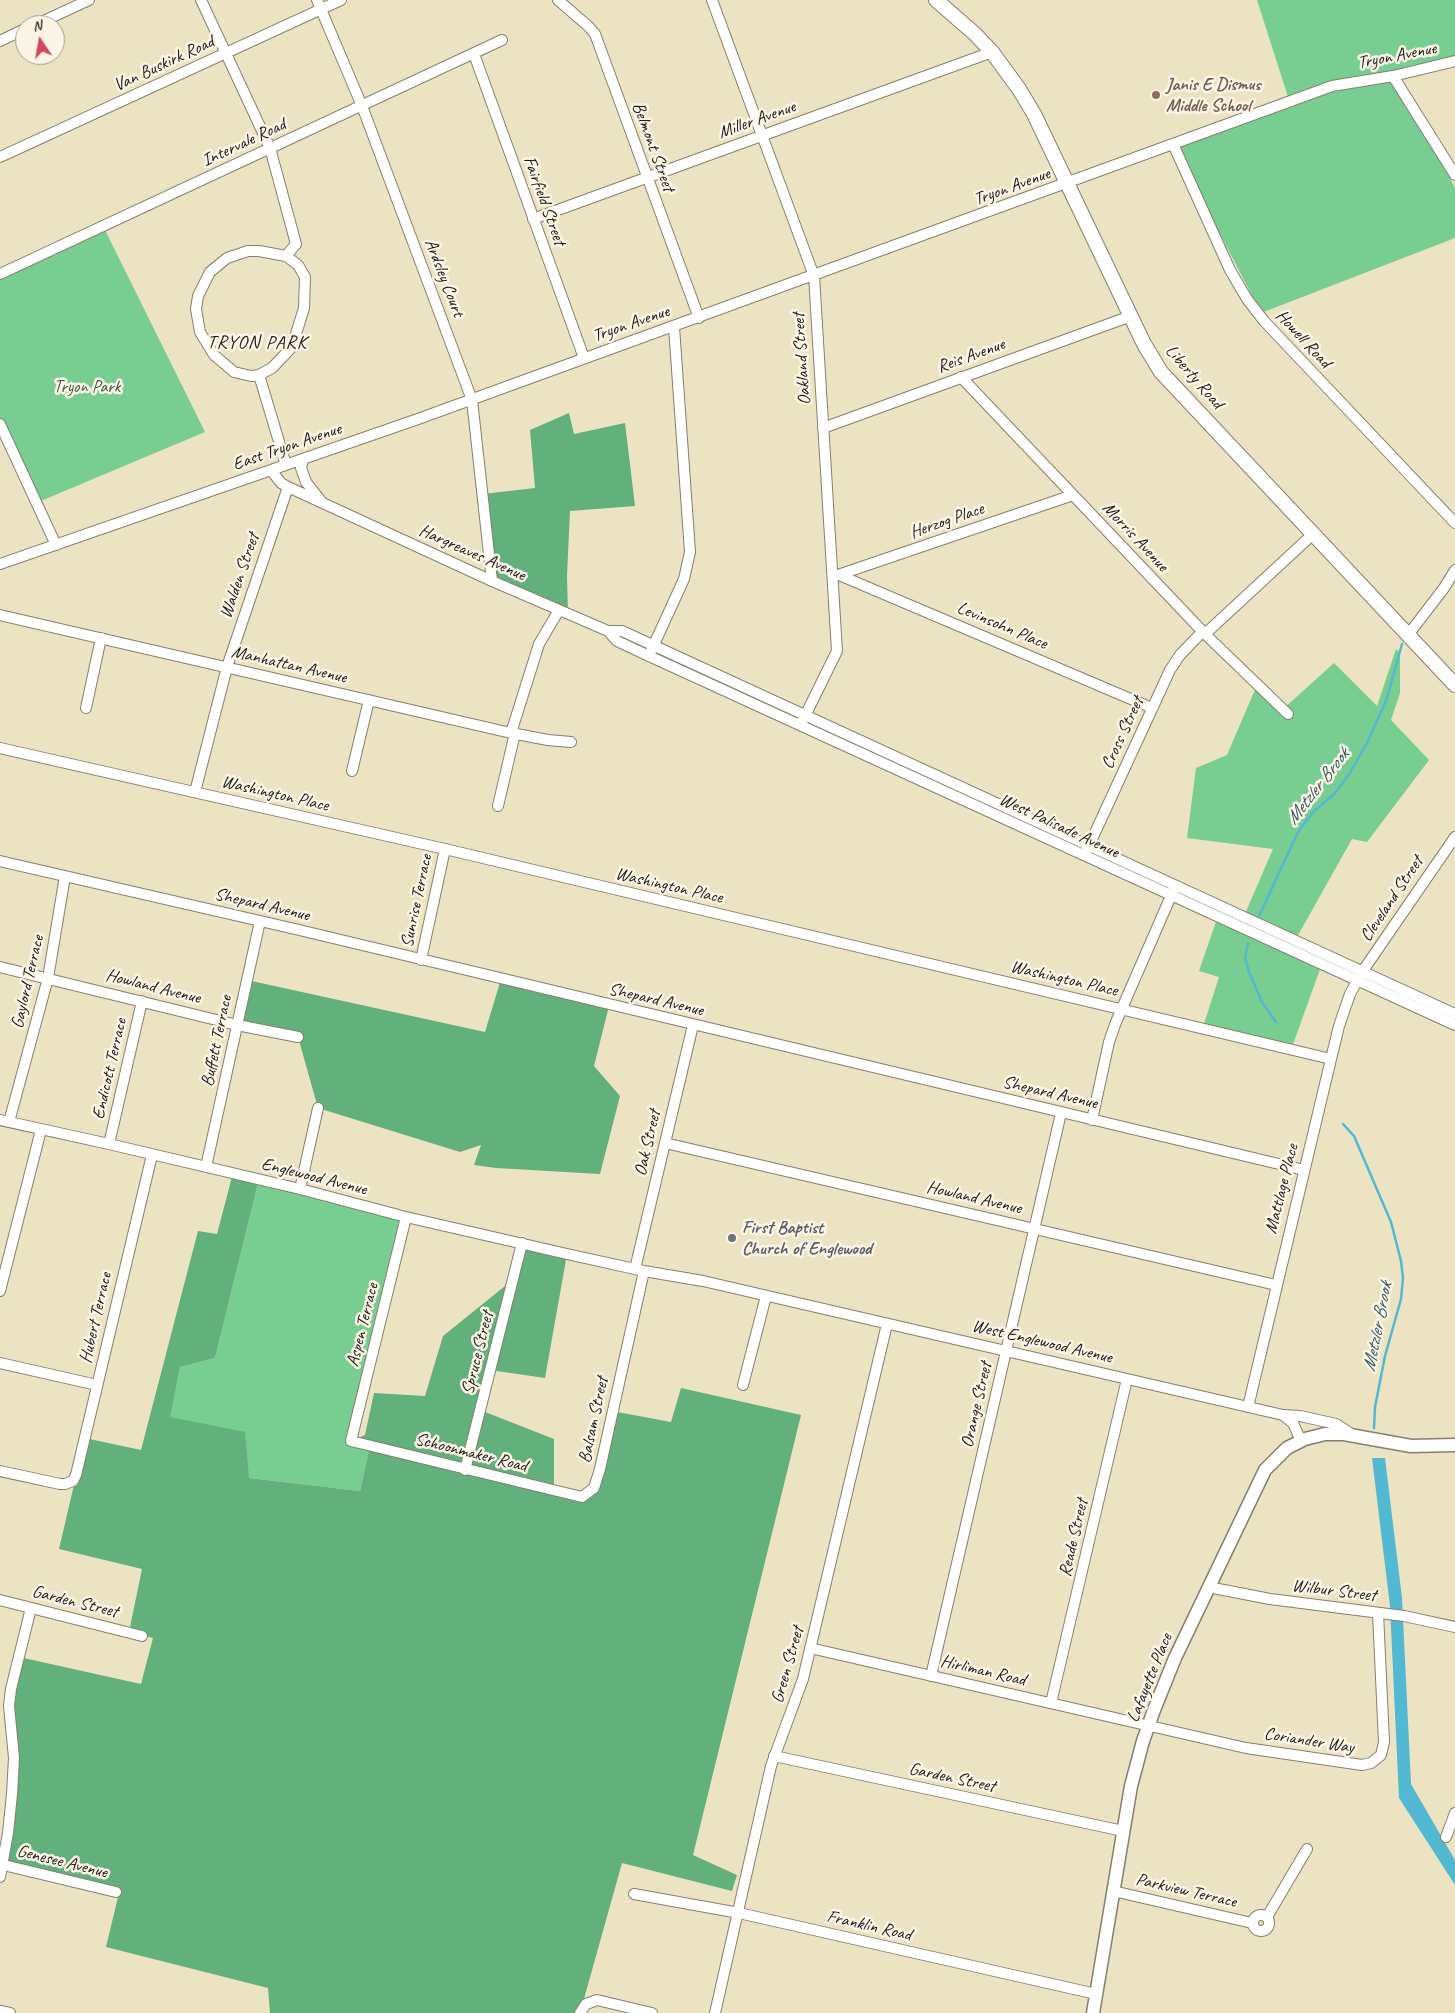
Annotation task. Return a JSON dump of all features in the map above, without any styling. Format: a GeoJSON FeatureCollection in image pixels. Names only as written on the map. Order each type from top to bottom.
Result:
{"type":"FeatureCollection","features":[{"type":"Feature","properties":{"kind":"main road","name":"Liberty Road"},"geometry":{"type":"LineString","coordinates":[[936,0],[961,20],[992,52],[1020,89],[1034,114],[1152,359],[1161,372],[1455,685]]}},
{"type":"Feature","properties":{"kind":"street"},"geometry":{"type":"LineString","coordinates":[[57,15],[90,0]]}},
{"type":"Feature","properties":{"kind":"street"},"geometry":{"type":"LineString","coordinates":[[201,0],[270,148],[296,244],[286,256]]}},
{"type":"Feature","properties":{"kind":"street","name":"Van Buskirk Road"},"geometry":{"type":"LineString","coordinates":[[0,157],[226,53],[319,5],[341,0]]}},
{"type":"Feature","properties":{"kind":"street","name":"Belmont Street"},"geometry":{"type":"LineString","coordinates":[[558,0],[595,34],[699,318]]}},
{"type":"Feature","properties":{"kind":"street","name":"Oakland Street"},"geometry":{"type":"LineString","coordinates":[[712,0],[814,276],[823,428],[836,576],[837,651],[800,726]]}},
{"type":"Feature","properties":{"kind":"street","name":"Ardsley Court"},"geometry":{"type":"LineString","coordinates":[[319,5],[362,106],[472,400],[492,581]]}},
{"type":"Feature","properties":{"kind":"street"},"geometry":{"type":"LineString","coordinates":[[0,41],[15,34]]}},
{"type":"Feature","properties":{"kind":"street","name":"Intervale Road"},"geometry":{"type":"LineString","coordinates":[[0,274],[502,40]]}},
{"type":"Feature","properties":{"kind":"street","name":"Miller Avenue"},"geometry":{"type":"LineString","coordinates":[[533,219],[992,52]]}},
{"type":"Feature","properties":{"kind":"street","name":"Fairfield Street"},"geometry":{"type":"LineString","coordinates":[[474,54],[584,358]]}},
{"type":"Feature","properties":{"kind":"street","name":"Tryon Avenue"},"geometry":{"type":"LineString","coordinates":[[584,358],[1068,184],[1332,86],[1393,76],[1455,61]]}},
{"type":"Feature","properties":{"kind":"street"},"geometry":{"type":"LineString","coordinates":[[1393,76],[1455,175]]}},
{"type":"Feature","properties":{"kind":"street","name":"Howell Road"},"geometry":{"type":"LineString","coordinates":[[1174,144],[1230,270],[1247,299],[1264,321],[1455,523]]}},
{"type":"Feature","properties":{"kind":"street"},"geometry":{"type":"LineString","coordinates":[[248,251],[286,256],[298,265],[305,277],[304,308],[292,347],[272,368],[259,375],[243,376],[234,372],[214,355],[200,332],[196,308],[198,296],[210,272],[227,258],[248,251]]}},
{"type":"Feature","properties":{"kind":"street","name":"Reis Avenue"},"geometry":{"type":"LineString","coordinates":[[823,428],[1131,316]]}},
{"type":"Feature","properties":{"kind":"street"},"geometry":{"type":"LineString","coordinates":[[649,656],[684,579],[690,552],[674,327]]}},
{"type":"Feature","properties":{"kind":"street","name":"East Tryon Avenue"},"geometry":{"type":"LineString","coordinates":[[0,564],[303,460],[584,358]]}},
{"type":"Feature","properties":{"kind":"street"},"geometry":{"type":"LineString","coordinates":[[259,375],[286,465]]}},
{"type":"Feature","properties":{"kind":"street","name":"Morris Avenue"},"geometry":{"type":"LineString","coordinates":[[962,377],[1204,633],[1288,714]]}},
{"type":"Feature","properties":{"kind":"street"},"geometry":{"type":"LineString","coordinates":[[0,424],[56,545]]}},
{"type":"Feature","properties":{"kind":"street","name":"Hargreaves Avenue"},"geometry":{"type":"LineString","coordinates":[[303,460],[302,468],[306,482],[323,504]]}},
{"type":"Feature","properties":{"kind":"street","name":"Hargreaves Avenue"},"geometry":{"type":"LineString","coordinates":[[271,470],[281,483],[323,504],[559,610],[608,631],[622,631],[654,646]]}},
{"type":"Feature","properties":{"kind":"street","name":"Walden Street"},"geometry":{"type":"LineString","coordinates":[[195,792],[227,667],[288,487]]}},
{"type":"Feature","properties":{"kind":"street","name":"Herzog Place"},"geometry":{"type":"LineString","coordinates":[[836,576],[1073,495]]}},
{"type":"Feature","properties":{"kind":"street","name":"Cross Street"},"geometry":{"type":"LineString","coordinates":[[1086,851],[1170,670],[1180,655],[1313,534]]}},
{"type":"Feature","properties":{"kind":"street"},"geometry":{"type":"LineString","coordinates":[[1408,635],[1444,588],[1455,570]]}},
{"type":"Feature","properties":{"kind":"street","name":"Levinsohn Place"},"geometry":{"type":"LineString","coordinates":[[836,576],[1152,708]]}},
{"type":"Feature","properties":{"kind":"street"},"geometry":{"type":"LineString","coordinates":[[498,806],[513,733],[539,644],[559,610]]}},
{"type":"Feature","properties":{"kind":"street","name":"Manhattan Avenue"},"geometry":{"type":"LineString","coordinates":[[0,615],[513,733],[548,740],[571,742]]}},
{"type":"Feature","properties":{"kind":"street","name":"Hargreaves Avenue"},"geometry":{"type":"LineString","coordinates":[[608,631],[617,641],[649,656]]}},
{"type":"Feature","properties":{"kind":"street"},"geometry":{"type":"LineString","coordinates":[[86,708],[101,638]]}},
{"type":"Feature","properties":{"kind":"street","name":"West Palisade Avenue"},"geometry":{"type":"LineString","coordinates":[[654,646],[1086,851]]}},
{"type":"Feature","properties":{"kind":"street","name":"West Palisade Avenue"},"geometry":{"type":"LineString","coordinates":[[649,656],[800,726],[1174,891],[1360,977],[1455,1025]]}},
{"type":"Feature","properties":{"kind":"street"},"geometry":{"type":"LineString","coordinates":[[352,771],[370,700]]}},
{"type":"Feature","properties":{"kind":"street","name":"Washington Place"},"geometry":{"type":"LineString","coordinates":[[0,748],[445,849],[1331,1059]]}},
{"type":"Feature","properties":{"kind":"street","name":"Cleveland Street"},"geometry":{"type":"LineString","coordinates":[[1360,977],[1455,837]]}},
{"type":"Feature","properties":{"kind":"street","name":"Sunrise Terrace"},"geometry":{"type":"LineString","coordinates":[[422,960],[445,849]]}},
{"type":"Feature","properties":{"kind":"street","name":"Shepard Avenue"},"geometry":{"type":"LineString","coordinates":[[0,861],[260,921],[693,1026],[1304,1170]]}},
{"type":"Feature","properties":{"kind":"street","name":"Gaylord Terrace"},"geometry":{"type":"LineString","coordinates":[[4,1121],[48,978],[65,876]]}},
{"type":"Feature","properties":{"kind":"street"},"geometry":{"type":"LineString","coordinates":[[1092,1120],[1109,1042],[1120,1010],[1174,891]]}},
{"type":"Feature","properties":{"kind":"street","name":"Buffett Terrace"},"geometry":{"type":"LineString","coordinates":[[206,1167],[260,921]]}},
{"type":"Feature","properties":{"kind":"street","name":"Howland Avenue"},"geometry":{"type":"LineString","coordinates":[[0,968],[48,978],[237,1025],[298,1037]]}},
{"type":"Feature","properties":{"kind":"street","name":"West Palisade Avenue"},"geometry":{"type":"LineString","coordinates":[[1360,977],[1455,1014]]}},
{"type":"Feature","properties":{"kind":"street","name":"Mattlage Place"},"geometry":{"type":"LineString","coordinates":[[1248,1407],[1341,1020],[1350,994],[1360,977]]}},
{"type":"Feature","properties":{"kind":"street","name":"Endicott Terrace"},"geometry":{"type":"LineString","coordinates":[[109,1144],[142,1001]]}},
{"type":"Feature","properties":{"kind":"street","name":"Oak Street"},"geometry":{"type":"LineString","coordinates":[[626,1344],[665,1143],[693,1026]]}},
{"type":"Feature","properties":{"kind":"street"},"geometry":{"type":"LineString","coordinates":[[300,1189],[318,1108]]}},
{"type":"Feature","properties":{"kind":"street","name":"Orange Street"},"geometry":{"type":"LineString","coordinates":[[931,1676],[1061,1113]]}},
{"type":"Feature","properties":{"kind":"street","name":"Englewood Avenue"},"geometry":{"type":"LineString","coordinates":[[4,1121],[152,1154],[300,1189],[406,1217],[620,1266]]}},
{"type":"Feature","properties":{"kind":"street"},"geometry":{"type":"LineString","coordinates":[[0,1291],[4,1257],[41,1130]]}},
{"type":"Feature","properties":{"kind":"street","name":"Howland Avenue"},"geometry":{"type":"LineString","coordinates":[[665,1143],[1276,1285]]}},
{"type":"Feature","properties":{"kind":"street","name":"Hubert Terrace"},"geometry":{"type":"LineString","coordinates":[[0,1471],[65,1484],[76,1475],[152,1154]]}},
{"type":"Feature","properties":{"kind":"street","name":"Aspen Terrace"},"geometry":{"type":"LineString","coordinates":[[351,1441],[406,1217]]}},
{"type":"Feature","properties":{"kind":"street","name":"Spruce Street"},"geometry":{"type":"LineString","coordinates":[[465,1469],[522,1243]]}},
{"type":"Feature","properties":{"kind":"street","name":"West Englewood Avenue"},"geometry":{"type":"LineString","coordinates":[[620,1266],[702,1281],[1283,1415],[1300,1416],[1336,1424],[1354,1436],[1410,1446],[1455,1445]]}},
{"type":"Feature","properties":{"kind":"street"},"geometry":{"type":"LineString","coordinates":[[743,1386],[766,1296]]}},
{"type":"Feature","properties":{"kind":"street","name":"Green Street"},"geometry":{"type":"LineString","coordinates":[[715,2013],[774,1756],[799,1690],[810,1648],[886,1324]]}},
{"type":"Feature","properties":{"kind":"street","name":"Balsam Street"},"geometry":{"type":"LineString","coordinates":[[582,1497],[594,1488],[600,1468],[626,1344]]}},
{"type":"Feature","properties":{"kind":"street"},"geometry":{"type":"LineString","coordinates":[[0,1364],[97,1385]]}},
{"type":"Feature","properties":{"kind":"street","name":"Reade Street"},"geometry":{"type":"LineString","coordinates":[[1051,1703],[1127,1379]]}},
{"type":"Feature","properties":{"kind":"street"},"geometry":{"type":"LineString","coordinates":[[1283,1415],[1293,1423],[1301,1440]]}},
{"type":"Feature","properties":{"kind":"street","name":"Lafayette Place"},"geometry":{"type":"LineString","coordinates":[[1093,2013],[1131,1786],[1148,1726],[1168,1675],[1265,1470],[1284,1450],[1301,1440],[1325,1434],[1354,1436]]}},
{"type":"Feature","properties":{"kind":"street","name":"Schoonmaker Road"},"geometry":{"type":"LineString","coordinates":[[351,1441],[582,1497]]}},
{"type":"Feature","properties":{"kind":"street","name":"Wilbur Street"},"geometry":{"type":"LineString","coordinates":[[1208,1587],[1270,1599],[1404,1616],[1455,1627]]}},
{"type":"Feature","properties":{"kind":"street","name":"Garden Street"},"geometry":{"type":"LineString","coordinates":[[0,1600],[142,1636]]}},
{"type":"Feature","properties":{"kind":"street"},"geometry":{"type":"LineString","coordinates":[[0,1877],[12,1794],[14,1758],[10,1706],[11,1689],[31,1608]]}},
{"type":"Feature","properties":{"kind":"street","name":"Coriander Way"},"geometry":{"type":"LineString","coordinates":[[1148,1726],[1246,1748],[1352,1765],[1371,1763],[1381,1755],[1384,1742],[1379,1613]]}},
{"type":"Feature","properties":{"kind":"street","name":"Hirliman Road"},"geometry":{"type":"LineString","coordinates":[[810,1648],[1148,1726]]}},
{"type":"Feature","properties":{"kind":"street"},"geometry":{"type":"LineString","coordinates":[[0,1738],[12,1736]]}},
{"type":"Feature","properties":{"kind":"street","name":"Garden Street"},"geometry":{"type":"LineString","coordinates":[[774,1756],[1123,1831]]}},
{"type":"Feature","properties":{"kind":"street"},"geometry":{"type":"LineString","coordinates":[[1446,1837],[1455,1813]]}},
{"type":"Feature","properties":{"kind":"street","name":"Parkview Terrace"},"geometry":{"type":"LineString","coordinates":[[1113,1891],[1252,1923],[1258,1915],[1267,1917],[1307,1849]]}},
{"type":"Feature","properties":{"kind":"street","name":"Genesee Avenue"},"geometry":{"type":"LineString","coordinates":[[1,1864],[116,1892]]}},
{"type":"Feature","properties":{"kind":"street","name":"Franklin Road"},"geometry":{"type":"LineString","coordinates":[[634,1894],[739,1913],[1096,1994]]}},
{"type":"Feature","properties":{"kind":"street"},"geometry":{"type":"LineString","coordinates":[[580,2013],[586,2004],[597,2000],[652,2013]]}},
{"type":"Feature","properties":{"kind":"street"},"geometry":{"type":"LineString","coordinates":[[0,2011],[10,2013]]}},
{"type":"Feature","properties":{"kind":"green space"},"geometry":{"type":"Polygon","coordinates":[[[1257,0],[1455,0],[1455,62],[1397,77],[1455,188],[1455,238],[1261,313],[1173,143],[1289,100],[1257,0]]]}},
{"type":"Feature","properties":{"kind":"green space","name":"Tryon Park"},"geometry":{"type":"Polygon","coordinates":[[[103,226],[205,432],[36,503],[0,424],[0,274],[103,226]]]}},
{"type":"Feature","properties":{"kind":"green space"},"geometry":{"type":"Polygon","coordinates":[[[569,413],[574,434],[625,423],[635,506],[570,511],[567,576],[568,614],[492,581],[483,494],[535,488],[530,430],[569,413]]]}},
{"type":"Feature","properties":{"kind":"green space"},"geometry":{"type":"Polygon","coordinates":[[[1396,649],[1400,653],[1400,693],[1391,720],[1429,760],[1367,842],[1352,839],[1292,946],[1323,961],[1292,1047],[1203,1027],[1219,977],[1199,971],[1219,913],[1241,923],[1273,849],[1187,838],[1196,768],[1227,755],[1257,685],[1282,710],[1334,663],[1377,706],[1396,649]]]}},
{"type":"Feature","properties":{"kind":"green space"},"geometry":{"type":"Polygon","coordinates":[[[501,979],[609,1006],[594,1066],[620,1096],[600,1174],[474,1165],[481,1145],[460,1152],[318,1108],[298,1037],[237,1025],[247,980],[485,1032],[501,979]]]}},
{"type":"Feature","properties":{"kind":"green space"},"geometry":{"type":"Polygon","coordinates":[[[233,1173],[259,1179],[215,1358],[180,1367],[170,1417],[245,1432],[249,1478],[360,1491],[370,1446],[351,1441],[365,1435],[374,1393],[425,1396],[443,1336],[505,1286],[522,1243],[567,1254],[545,1378],[490,1370],[480,1410],[554,1439],[554,1492],[590,1493],[612,1411],[671,1422],[681,1388],[801,1415],[693,1855],[737,1875],[732,1891],[622,1863],[580,2013],[270,2013],[268,1988],[106,1947],[119,1893],[3,1864],[8,1833],[9,1706],[19,1657],[141,1684],[153,1638],[129,1632],[142,1569],[59,1549],[85,1438],[141,1450],[198,1231],[217,1234],[233,1173]]]}},
{"type":"Feature","properties":{"kind":"green space"},"geometry":{"type":"Polygon","coordinates":[[[259,1179],[406,1217],[351,1441],[370,1446],[360,1491],[249,1478],[169,1417],[180,1367],[215,1358],[259,1179]]]}},
{"type":"Feature","properties":{"kind":"water"},"geometry":{"type":"Polygon","coordinates":[[[1372,1458],[1385,1458],[1402,1598],[1411,1784],[1455,1860],[1455,1885],[1399,1798],[1390,1606],[1372,1458]]]}},
{"type":"Feature","properties":{"kind":"waterway","name":"Metzler Brook"},"geometry":{"type":"LineString","coordinates":[[1259,916],[1298,832],[1313,812],[1335,793],[1348,776],[1367,743],[1386,701],[1402,644]]}},
{"type":"Feature","properties":{"kind":"waterway","name":"Metzler Brook"},"geometry":{"type":"LineString","coordinates":[[1248,943],[1245,958],[1249,972],[1262,1002],[1276,1022]]}},
{"type":"Feature","properties":{"kind":"waterway","name":"Metzler Brook"},"geometry":{"type":"LineString","coordinates":[[1343,1124],[1354,1136],[1391,1222],[1401,1261],[1403,1278],[1401,1299],[1385,1356],[1375,1407],[1374,1428]]}},
{"type":"Feature","properties":{"kind":"place","name":"Janis E Dismus Middle School"},"geometry":{"type":"Point","coordinates":[1156,95]}},
{"type":"Feature","properties":{"kind":"place","name":"First Baptist Church of Englewood"},"geometry":{"type":"Point","coordinates":[732,1238]}},
{"type":"Feature","properties":{"kind":"district","name":"TRYON PARK"},"geometry":{"type":"Point","coordinates":[257,343]}}]}
